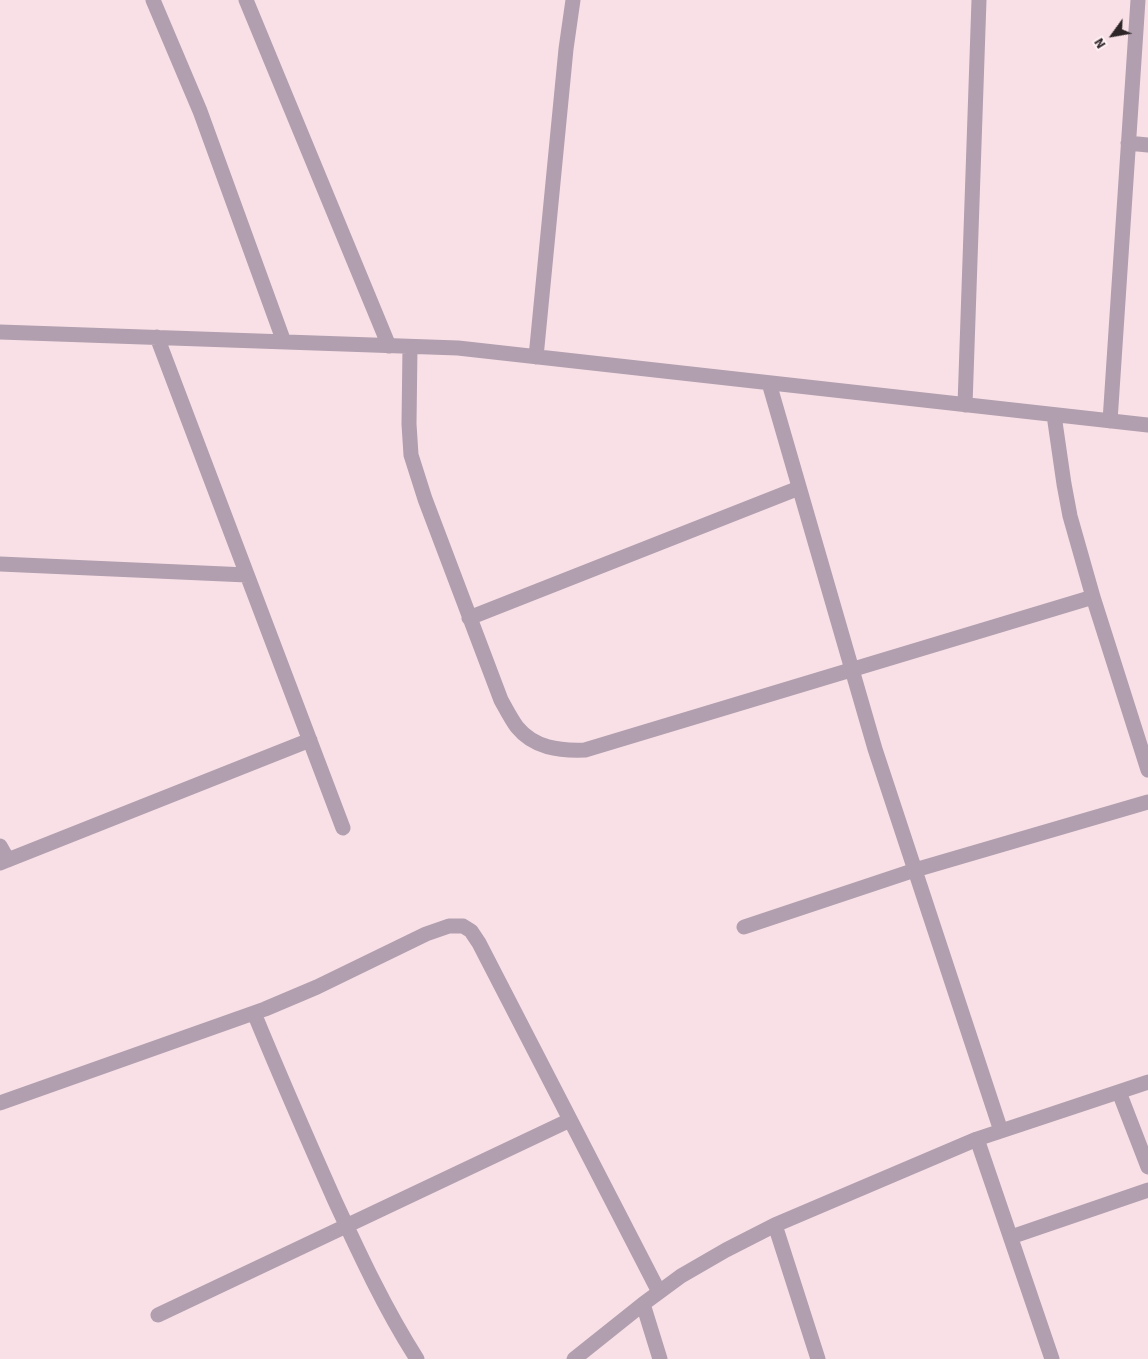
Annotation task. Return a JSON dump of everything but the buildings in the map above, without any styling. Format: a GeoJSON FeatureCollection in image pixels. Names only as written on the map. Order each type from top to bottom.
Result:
{"type":"FeatureCollection","features":[{"type":"Feature","properties":{"kind":"street"},"geometry":{"type":"LineString","coordinates":[[153,0],[200,111],[284,342]]}},
{"type":"Feature","properties":{"kind":"street"},"geometry":{"type":"LineString","coordinates":[[246,0],[389,346]]}},
{"type":"Feature","properties":{"kind":"street"},"geometry":{"type":"LineString","coordinates":[[536,357],[566,49],[573,0]]}},
{"type":"Feature","properties":{"kind":"street"},"geometry":{"type":"LineString","coordinates":[[965,405],[979,0]]}},
{"type":"Feature","properties":{"kind":"street"},"geometry":{"type":"LineString","coordinates":[[1110,421],[1138,0]]}},
{"type":"Feature","properties":{"kind":"street"},"geometry":{"type":"LineString","coordinates":[[1128,143],[1148,145]]}},
{"type":"Feature","properties":{"kind":"street"},"geometry":{"type":"LineString","coordinates":[[0,332],[458,348],[1148,425]]}},
{"type":"Feature","properties":{"kind":"street"},"geometry":{"type":"LineString","coordinates":[[157,338],[343,828]]}},
{"type":"Feature","properties":{"kind":"street"},"geometry":{"type":"LineString","coordinates":[[410,347],[409,424],[411,455],[425,499],[501,700],[518,727],[530,740],[548,748],[568,751],[585,750],[1093,597]]}},
{"type":"Feature","properties":{"kind":"street"},"geometry":{"type":"LineString","coordinates":[[769,383],[875,749],[1001,1131]]}},
{"type":"Feature","properties":{"kind":"street"},"geometry":{"type":"LineString","coordinates":[[1054,415],[1070,516],[1093,597],[1144,745],[1148,770]]}},
{"type":"Feature","properties":{"kind":"street"},"geometry":{"type":"LineString","coordinates":[[469,618],[799,488]]}},
{"type":"Feature","properties":{"kind":"street"},"geometry":{"type":"LineString","coordinates":[[0,564],[246,575]]}},
{"type":"Feature","properties":{"kind":"street"},"geometry":{"type":"LineString","coordinates":[[3,856],[310,740]]}},
{"type":"Feature","properties":{"kind":"street"},"geometry":{"type":"LineString","coordinates":[[744,927],[915,870],[1148,802]]}},
{"type":"Feature","properties":{"kind":"street"},"geometry":{"type":"LineString","coordinates":[[0,1104],[254,1013],[317,987],[426,934],[448,926],[463,926],[471,931],[479,943],[659,1292]]}},
{"type":"Feature","properties":{"kind":"street"},"geometry":{"type":"LineString","coordinates":[[254,1013],[308,1142],[346,1225],[371,1277],[417,1359]]}},
{"type":"Feature","properties":{"kind":"street"},"geometry":{"type":"LineString","coordinates":[[574,1359],[681,1276],[775,1225],[977,1139],[1148,1082]]}},
{"type":"Feature","properties":{"kind":"street"},"geometry":{"type":"LineString","coordinates":[[1119,1092],[1148,1167]]}},
{"type":"Feature","properties":{"kind":"street"},"geometry":{"type":"LineString","coordinates":[[158,1315],[570,1120]]}},
{"type":"Feature","properties":{"kind":"street"},"geometry":{"type":"LineString","coordinates":[[977,1139],[1052,1359]]}},
{"type":"Feature","properties":{"kind":"street"},"geometry":{"type":"LineString","coordinates":[[1011,1237],[1148,1190]]}},
{"type":"Feature","properties":{"kind":"street"},"geometry":{"type":"LineString","coordinates":[[775,1225],[818,1359]]}},
{"type":"Feature","properties":{"kind":"street"},"geometry":{"type":"LineString","coordinates":[[643,1304],[660,1359]]}}]}
